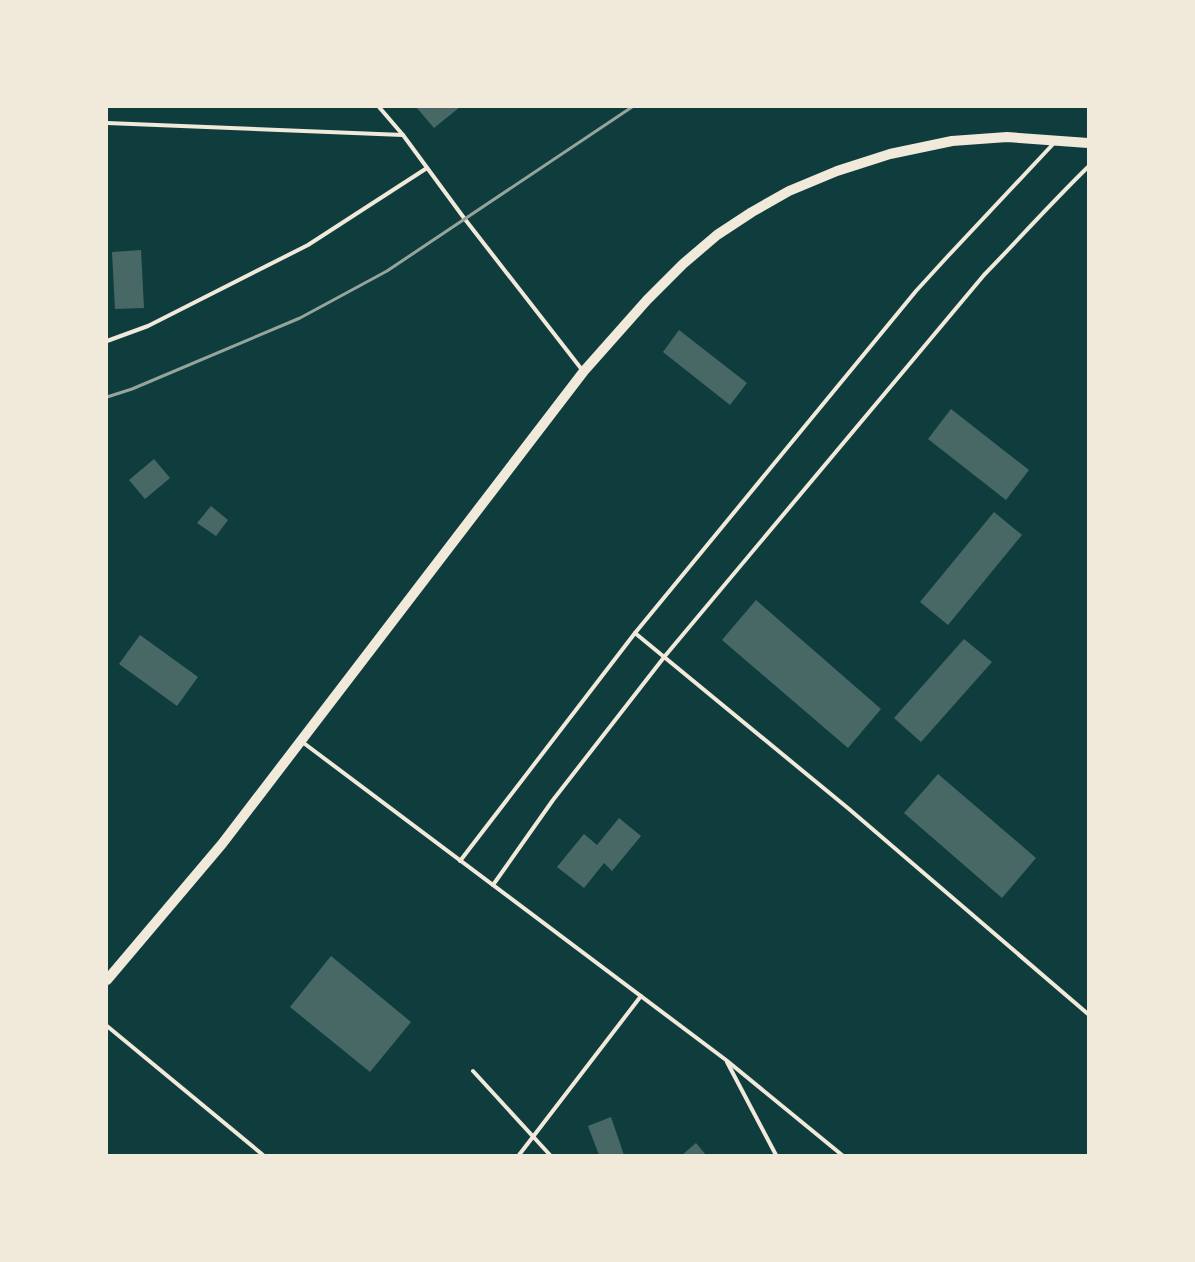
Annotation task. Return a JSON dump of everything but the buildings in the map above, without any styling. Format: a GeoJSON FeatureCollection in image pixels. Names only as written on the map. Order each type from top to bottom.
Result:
{"type":"FeatureCollection","features":[{"type":"Feature","properties":{"kind":"main road"},"geometry":{"type":"LineString","coordinates":[[107,980],[222,844],[584,372],[648,300],[683,264],[717,235],[789,190],[836,171],[890,154],[952,141],[1007,137],[1088,143]]}},
{"type":"Feature","properties":{"kind":"street"},"geometry":{"type":"LineString","coordinates":[[379,107],[403,135],[464,218],[584,372]]}},
{"type":"Feature","properties":{"kind":"street"},"geometry":{"type":"LineString","coordinates":[[107,123],[403,135]]}},
{"type":"Feature","properties":{"kind":"street"},"geometry":{"type":"LineString","coordinates":[[460,861],[635,633],[916,291],[1057,141]]}},
{"type":"Feature","properties":{"kind":"street"},"geometry":{"type":"LineString","coordinates":[[493,885],[553,800],[665,656],[984,275],[1088,166]]}},
{"type":"Feature","properties":{"kind":"street"},"geometry":{"type":"LineString","coordinates":[[107,341],[148,326],[308,245],[427,168]]}},
{"type":"Feature","properties":{"kind":"street"},"geometry":{"type":"LineString","coordinates":[[635,633],[665,656],[849,809],[1088,1014]]}},
{"type":"Feature","properties":{"kind":"street"},"geometry":{"type":"LineString","coordinates":[[301,741],[726,1060],[842,1155]]}},
{"type":"Feature","properties":{"kind":"street"},"geometry":{"type":"LineString","coordinates":[[519,1155],[641,996]]}},
{"type":"Feature","properties":{"kind":"street"},"geometry":{"type":"LineString","coordinates":[[107,1026],[263,1155]]}},
{"type":"Feature","properties":{"kind":"street"},"geometry":{"type":"LineString","coordinates":[[726,1060],[776,1155]]}},
{"type":"Feature","properties":{"kind":"street"},"geometry":{"type":"LineString","coordinates":[[473,1071],[550,1155]]}},
{"type":"Feature","properties":{"kind":"railway"},"geometry":{"type":"LineString","coordinates":[[107,397],[132,389],[300,318],[387,271],[632,107]]}}]}
